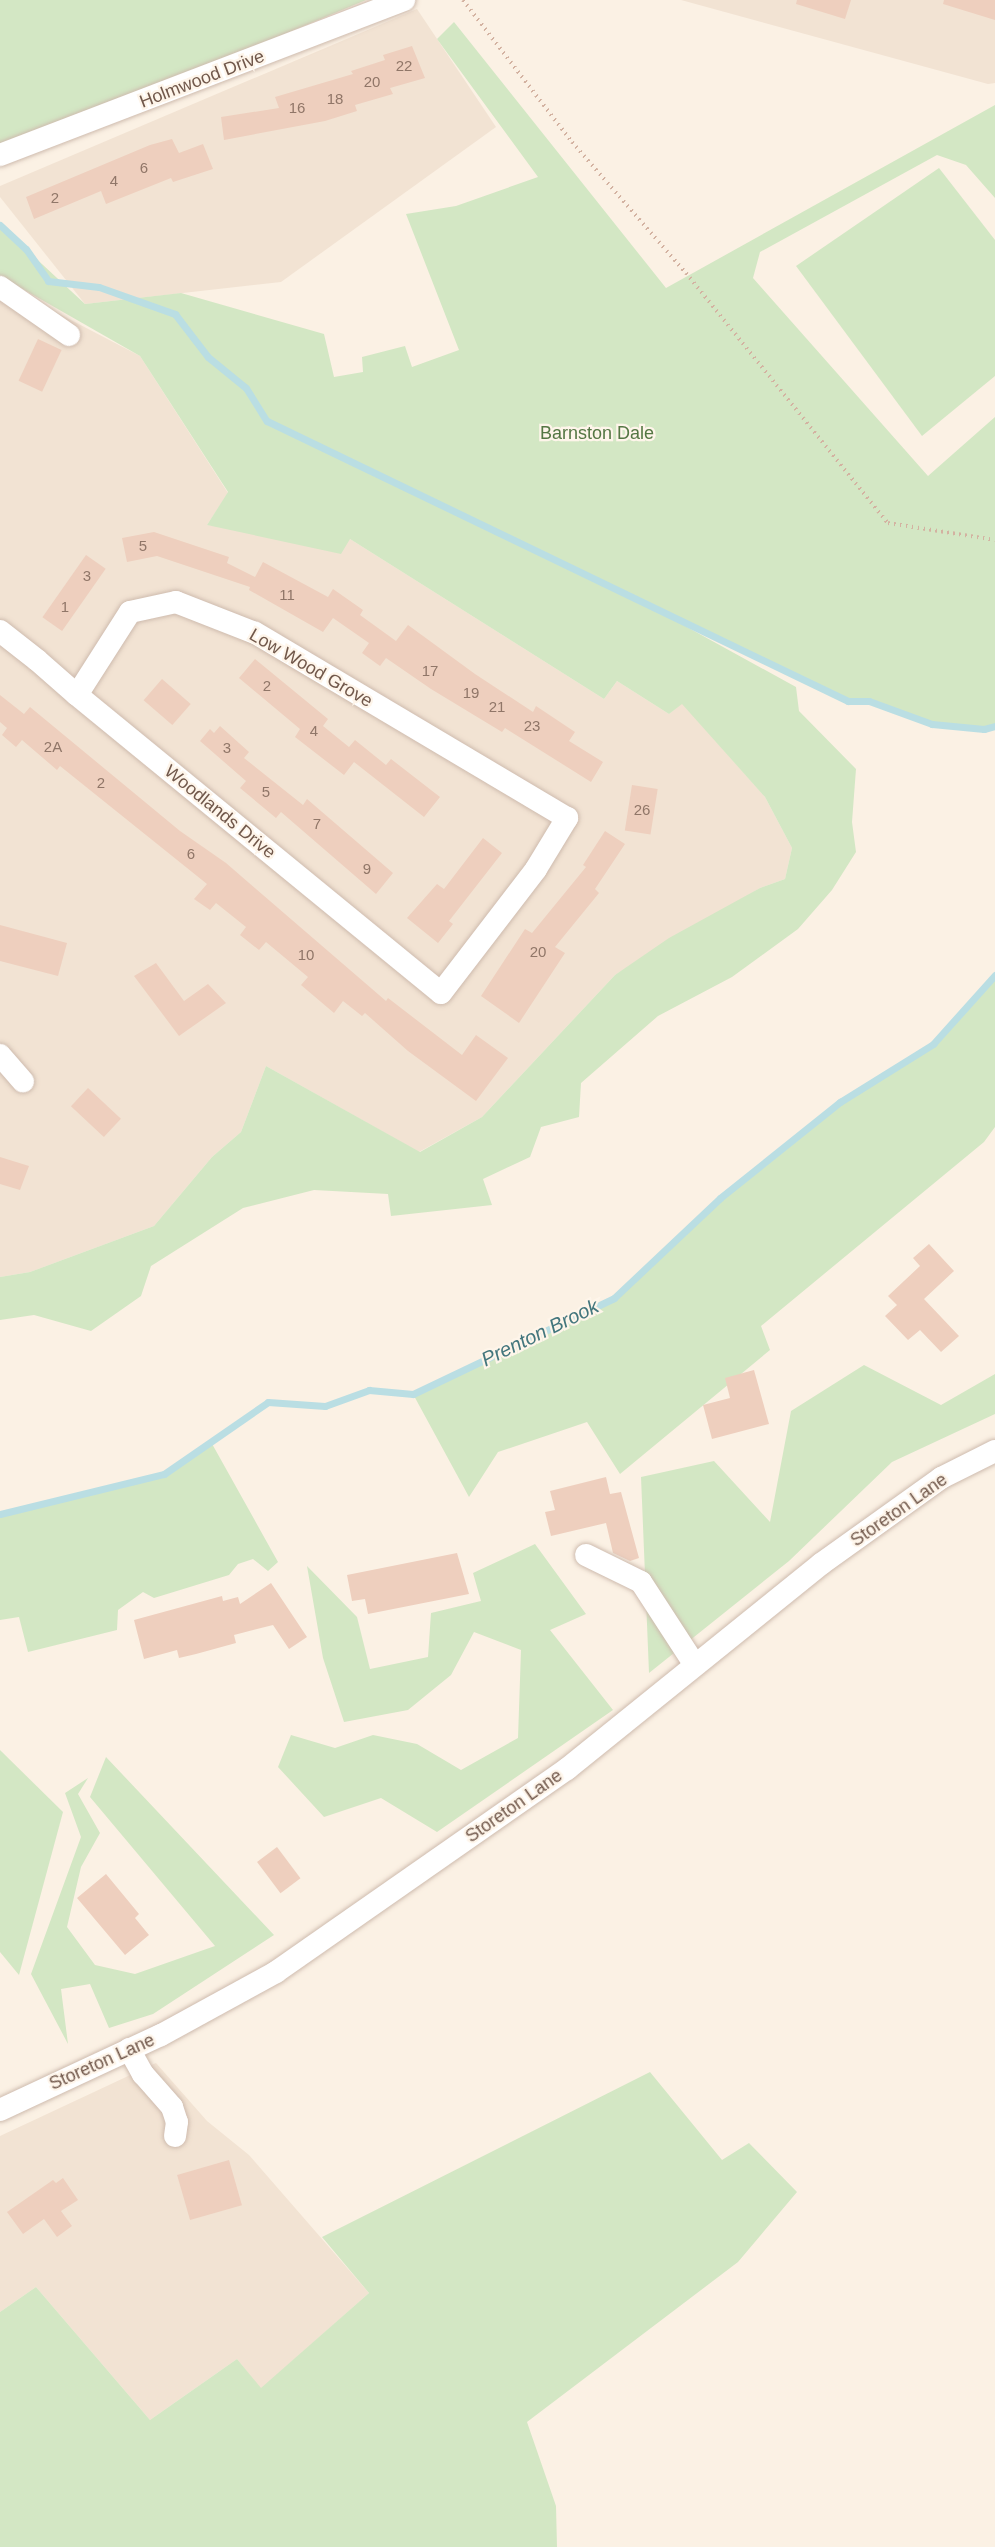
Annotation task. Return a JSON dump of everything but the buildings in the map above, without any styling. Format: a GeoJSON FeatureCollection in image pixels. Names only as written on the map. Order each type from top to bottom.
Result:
{"type":"FeatureCollection","features":[{"type":"Feature","properties":{"kind":"street","name":"Holmwood Drive"},"geometry":{"type":"LineString","coordinates":[[0,155],[404,0]]}},
{"type":"Feature","properties":{"kind":"street"},"geometry":{"type":"LineString","coordinates":[[0,287],[69,335]]}},
{"type":"Feature","properties":{"kind":"street","name":"Low Wood Grove"},"geometry":{"type":"LineString","coordinates":[[77,695],[130,612],[176,602],[255,633],[567,818],[536,869],[441,993]]}},
{"type":"Feature","properties":{"kind":"street","name":"Woodlands Drive"},"geometry":{"type":"LineString","coordinates":[[0,631],[441,993]]}},
{"type":"Feature","properties":{"kind":"street"},"geometry":{"type":"LineString","coordinates":[[0,1055],[23,1081]]}},
{"type":"Feature","properties":{"kind":"street","name":"Storeton Lane"},"geometry":{"type":"LineString","coordinates":[[0,2110],[129,2049],[276,1972],[567,1769],[821,1564],[941,1478],[995,1451]]}},
{"type":"Feature","properties":{"kind":"street"},"geometry":{"type":"LineString","coordinates":[[586,1556],[641,1582],[695,1665]]}},
{"type":"Feature","properties":{"kind":"street"},"geometry":{"type":"LineString","coordinates":[[129,2049],[142,2074],[172,2107],[177,2122],[175,2136]]}},
{"type":"Feature","properties":{"kind":"path"},"geometry":{"type":"LineString","coordinates":[[463,0],[572,141],[686,273],[888,524],[995,540]]}},
{"type":"Feature","properties":{"kind":"shaded area"},"geometry":{"type":"Polygon","coordinates":[[[681,0],[995,0],[995,83],[988,84],[681,0]]]}},
{"type":"Feature","properties":{"kind":"shaded area"},"geometry":{"type":"Polygon","coordinates":[[[417,9],[496,127],[281,282],[85,304],[0,197],[0,186],[417,9]]]}},
{"type":"Feature","properties":{"kind":"shaded area"},"geometry":{"type":"Polygon","coordinates":[[[0,283],[140,356],[228,493],[207,525],[350,539],[604,699],[617,681],[669,714],[682,703],[765,797],[792,848],[785,879],[760,888],[615,975],[482,1117],[419,1152],[266,1066],[241,1132],[212,1157],[154,1226],[30,1272],[0,1277],[0,283]]]}},
{"type":"Feature","properties":{"kind":"shaded area"},"geometry":{"type":"Polygon","coordinates":[[[156,2063],[207,2121],[249,2155],[369,2293],[261,2389],[237,2359],[150,2420],[36,2287],[0,2312],[0,2136],[156,2063]]]}},
{"type":"Feature","properties":{"kind":"green space"},"geometry":{"type":"Polygon","coordinates":[[[0,0],[366,0],[0,153],[0,0]]]}},
{"type":"Feature","properties":{"kind":"green space","name":"Barnston Dale"},"geometry":{"type":"Polygon","coordinates":[[[454,22],[666,288],[995,105],[995,198],[966,165],[937,155],[760,252],[753,278],[928,476],[995,417],[995,726],[984,729],[932,724],[869,701],[848,701],[636,599],[796,687],[799,711],[856,769],[852,822],[856,852],[832,890],[798,929],[732,977],[658,1016],[581,1083],[579,1117],[541,1127],[530,1157],[483,1179],[492,1205],[391,1216],[388,1194],[314,1190],[243,1208],[151,1266],[141,1296],[91,1331],[34,1315],[0,1320],[0,1277],[30,1272],[154,1226],[212,1157],[241,1132],[266,1066],[420,1152],[482,1117],[615,975],[669,938],[760,888],[785,879],[792,848],[765,797],[682,704],[669,714],[617,681],[604,699],[350,539],[341,554],[207,525],[228,492],[140,356],[0,276],[0,225],[85,304],[181,293],[324,334],[334,377],[363,372],[362,357],[405,346],[412,367],[459,350],[406,214],[456,206],[538,177],[437,39],[454,22]]]}},
{"type":"Feature","properties":{"kind":"green space"},"geometry":{"type":"Polygon","coordinates":[[[939,168],[995,240],[995,376],[922,436],[796,266],[939,168]]]}},
{"type":"Feature","properties":{"kind":"green space"},"geometry":{"type":"Polygon","coordinates":[[[995,975],[995,1127],[984,1142],[761,1326],[770,1350],[620,1474],[587,1422],[498,1452],[469,1497],[413,1394],[614,1298],[720,1198],[840,1102],[933,1044],[995,975]]]}},
{"type":"Feature","properties":{"kind":"green space"},"geometry":{"type":"Polygon","coordinates":[[[864,1365],[941,1405],[995,1374],[995,1414],[892,1462],[789,1561],[649,1673],[641,1477],[714,1461],[770,1522],[791,1411],[864,1365]]]}},
{"type":"Feature","properties":{"kind":"green space"},"geometry":{"type":"Polygon","coordinates":[[[211,1442],[278,1562],[268,1571],[253,1559],[238,1564],[229,1575],[154,1598],[143,1592],[118,1610],[117,1630],[28,1652],[19,1617],[0,1620],[0,1514],[164,1474],[211,1442]]]}},
{"type":"Feature","properties":{"kind":"green space"},"geometry":{"type":"Polygon","coordinates":[[[535,1544],[586,1614],[550,1630],[613,1710],[437,1832],[381,1798],[324,1817],[278,1767],[291,1735],[335,1748],[373,1735],[417,1744],[461,1770],[518,1738],[521,1650],[474,1632],[451,1675],[408,1710],[344,1722],[323,1658],[307,1566],[357,1617],[370,1669],[428,1657],[431,1613],[481,1601],[473,1573],[535,1544]]]}},
{"type":"Feature","properties":{"kind":"green space"},"geometry":{"type":"Polygon","coordinates":[[[0,1750],[63,1812],[19,1975],[0,1952],[0,1750]]]}},
{"type":"Feature","properties":{"kind":"green space"},"geometry":{"type":"Polygon","coordinates":[[[106,1757],[274,1935],[153,2014],[109,2028],[90,1984],[61,1989],[68,2044],[31,1974],[81,1837],[65,1793],[88,1778],[78,1794],[100,1833],[81,1867],[67,1927],[95,1965],[135,1974],[215,1946],[90,1797],[106,1757]]]}},
{"type":"Feature","properties":{"kind":"green space"},"geometry":{"type":"Polygon","coordinates":[[[650,2072],[722,2160],[749,2143],[797,2192],[738,2262],[527,2422],[556,2506],[557,2547],[0,2547],[0,2312],[36,2287],[150,2420],[237,2359],[261,2388],[369,2293],[322,2237],[650,2072]]]}},
{"type":"Feature","properties":{"kind":"waterway"},"geometry":{"type":"LineString","coordinates":[[0,225],[26,249],[48,281],[99,287],[175,314],[208,357],[246,388],[267,421],[848,701],[869,701],[932,724],[984,729],[995,726]]}},
{"type":"Feature","properties":{"kind":"waterway","name":"Prenton Brook"},"geometry":{"type":"LineString","coordinates":[[0,1514],[164,1474],[268,1402],[325,1406],[369,1390],[413,1394],[614,1298],[720,1198],[840,1102],[933,1044],[995,975]]}}]}
